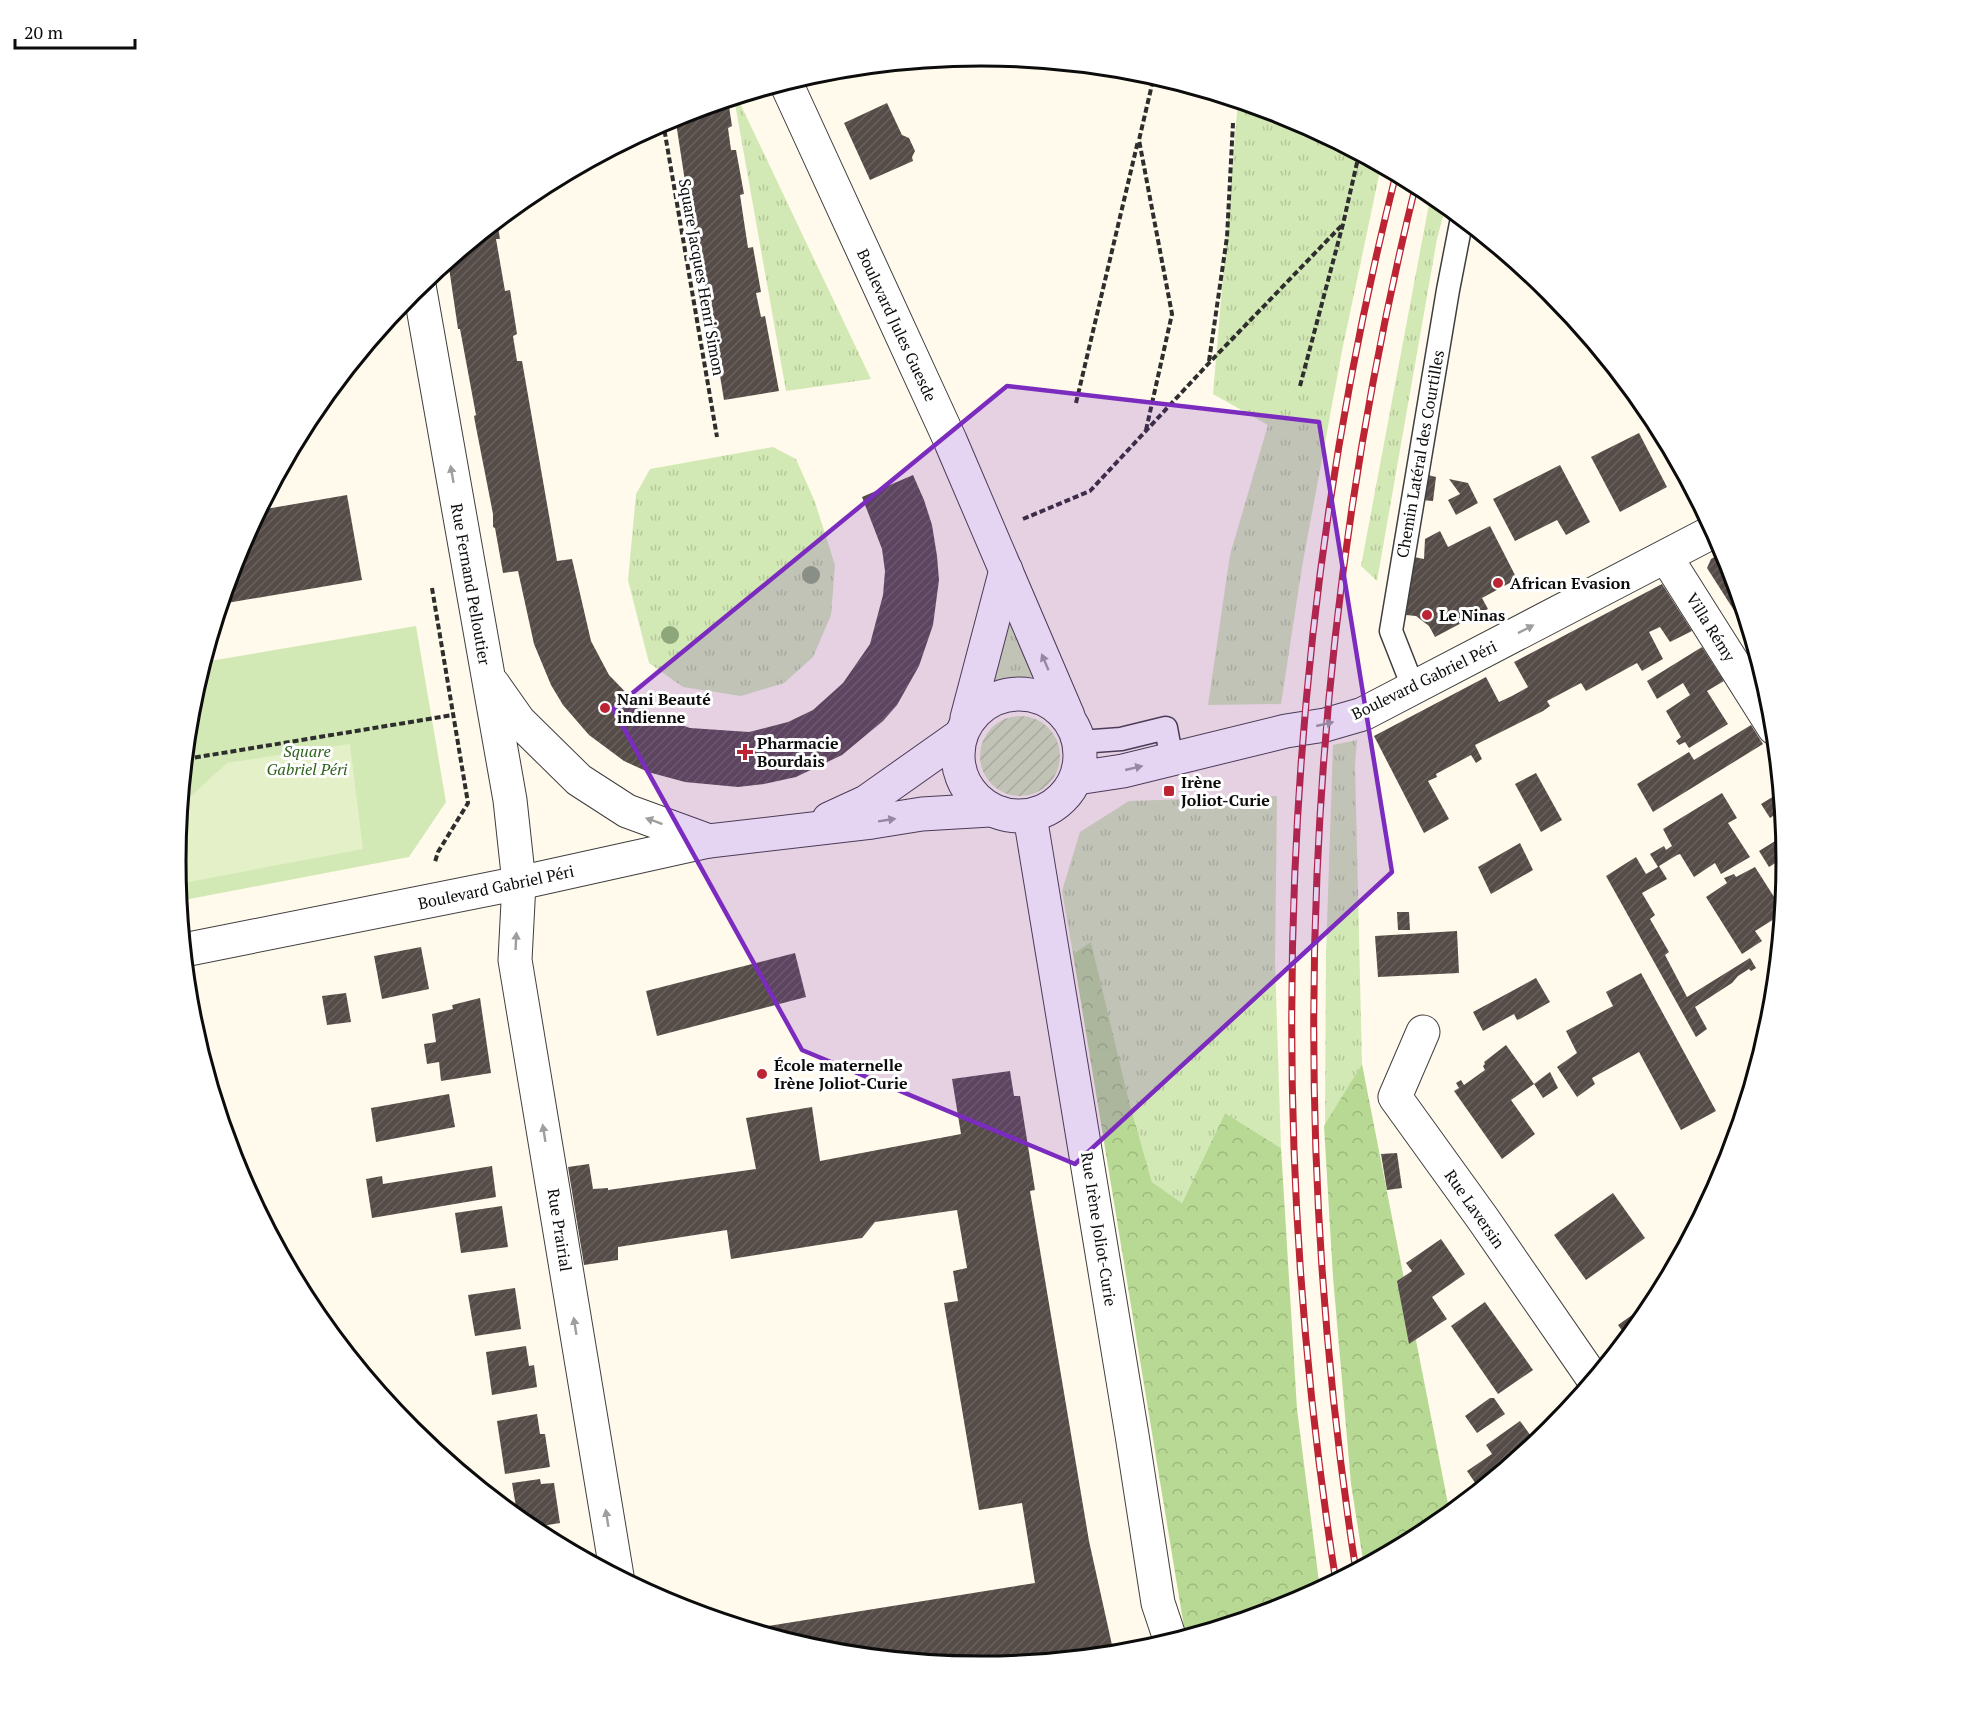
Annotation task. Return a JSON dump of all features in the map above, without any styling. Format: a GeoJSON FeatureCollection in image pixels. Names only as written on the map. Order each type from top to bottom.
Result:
{"type":"FeatureCollection","features":[{"type":"Feature","properties":{"kind":"street","name":"Boulevard Jules Guesde"},"geometry":{"type":"LineString","coordinates":[[789,90],[950,440],[1074,729]]}},
{"type":"Feature","properties":{"kind":"street","name":"Rue Fernand Pelloutier"},"geometry":{"type":"LineString","coordinates":[[421,297],[510,800],[519,884]]}},
{"type":"Feature","properties":{"kind":"street","name":"Boulevard Gabriel Péri"},"geometry":{"type":"LineString","coordinates":[[1077,778],[1123,771],[1286,731],[1325,725],[1363,714],[1706,535]]}},
{"type":"Feature","properties":{"kind":"street","name":"Villa Rémy"},"geometry":{"type":"LineString","coordinates":[[1666,557],[1763,710]]}},
{"type":"Feature","properties":{"kind":"street"},"geometry":{"type":"LineString","coordinates":[[990,810],[973,797],[961,779],[956,758],[1005,570]]}},
{"type":"Feature","properties":{"kind":"street"},"geometry":{"type":"LineString","coordinates":[[487,676],[519,721],[579,780],[627,811],[709,841]]}},
{"type":"Feature","properties":{"kind":"street","name":"Boulevard Gabriel Péri"},"geometry":{"type":"LineString","coordinates":[[808,829],[866,802],[963,728],[1017,692],[1034,694],[1051,701],[1074,729]]}},
{"type":"Feature","properties":{"kind":"street"},"geometry":{"type":"LineString","coordinates":[[1030,816],[1050,808],[1065,795],[1077,778],[1081,760],[1074,729]]}},
{"type":"Feature","properties":{"kind":"street","name":"Boulevard Gabriel Péri"},"geometry":{"type":"LineString","coordinates":[[191,949],[519,884],[709,841],[922,814],[990,810],[1009,816],[1030,816]]}},
{"type":"Feature","properties":{"kind":"street","name":"Rue Irène Joliot-Curie"},"geometry":{"type":"LineString","coordinates":[[1030,816],[1158,1603],[1168,1634]]}},
{"type":"Feature","properties":{"kind":"street","name":"Rue Prairial"},"geometry":{"type":"LineString","coordinates":[[519,884],[515,960],[616,1567]]}},
{"type":"Feature","properties":{"kind":"street","name":"Rue Laversin"},"geometry":{"type":"LineString","coordinates":[[1423,1032],[1395,1097],[1590,1374]]}},
{"type":"Feature","properties":{"kind":"lane","name":"Chemin Latéral des Courtilles"},"geometry":{"type":"LineString","coordinates":[[1413,687],[1391,632],[1460,226]]}},
{"type":"Feature","properties":{"kind":"lane"},"geometry":{"type":"LineString","coordinates":[[1074,729],[1121,739],[1166,728],[1172,760]]}},
{"type":"Feature","properties":{"kind":"path"},"geometry":{"type":"LineString","coordinates":[[1076,403],[1152,85]]}},
{"type":"Feature","properties":{"kind":"path"},"geometry":{"type":"LineString","coordinates":[[1209,363],[1227,237],[1233,123]]}},
{"type":"Feature","properties":{"kind":"path","name":"Square Jacques Henri Simon"},"geometry":{"type":"LineString","coordinates":[[665,132],[717,437]]}},
{"type":"Feature","properties":{"kind":"path"},"geometry":{"type":"LineString","coordinates":[[1139,140],[1172,314],[1145,432]]}},
{"type":"Feature","properties":{"kind":"path"},"geometry":{"type":"LineString","coordinates":[[1300,386],[1357,161]]}},
{"type":"Feature","properties":{"kind":"path"},"geometry":{"type":"LineString","coordinates":[[1032,516],[1090,491],[1343,224]]}},
{"type":"Feature","properties":{"kind":"path"},"geometry":{"type":"LineString","coordinates":[[430,581],[468,803],[438,852],[434,864]]}},
{"type":"Feature","properties":{"kind":"path"},"geometry":{"type":"LineString","coordinates":[[193,758],[453,716]]}},
{"type":"Feature","properties":{"kind":"highlighted area"},"geometry":{"type":"Polygon","coordinates":[[[1007,386],[1319,422],[1392,872],[1075,1164],[802,1050],[613,709],[1007,386]]]}},
{"type":"Feature","properties":{"kind":"green space"},"geometry":{"type":"Polygon","coordinates":[[[740,104],[871,379],[786,391],[735,105],[740,104]]]}},
{"type":"Feature","properties":{"kind":"green space"},"geometry":{"type":"Polygon","coordinates":[[[1237,108],[1333,148],[1379,173],[1342,351],[1302,567],[1281,704],[1208,705],[1230,555],[1268,425],[1213,394],[1237,108]]]}},
{"type":"Feature","properties":{"kind":"green space"},"geometry":{"type":"Polygon","coordinates":[[[1429,204],[1444,214],[1437,239],[1377,581],[1361,566],[1429,204]]]}},
{"type":"Feature","properties":{"kind":"green space"},"geometry":{"type":"Polygon","coordinates":[[[773,447],[796,459],[815,502],[835,565],[831,615],[813,657],[784,683],[741,696],[683,687],[649,663],[628,580],[636,494],[650,469],[773,447]]]}},
{"type":"Feature","properties":{"kind":"green space"},"geometry":{"type":"Polygon","coordinates":[[[1012,604],[1035,677],[986,681],[1012,604]]]}},
{"type":"Feature","properties":{"kind":"green space","name":"Square Gabriel Péri"},"geometry":{"type":"Polygon","coordinates":[[[416,626],[446,802],[409,857],[187,899],[188,809],[193,758],[201,706],[212,661],[416,626]]]}},
{"type":"Feature","properties":{"kind":"green space"},"geometry":{"type":"Polygon","coordinates":[[[1020,716],[1035,719],[1048,728],[1057,741],[1060,756],[1057,771],[1048,784],[1035,793],[1020,796],[1005,793],[992,784],[983,771],[980,756],[983,741],[992,728],[1005,719],[1020,716]]]}},
{"type":"Feature","properties":{"kind":"green space"},"geometry":{"type":"Polygon","coordinates":[[[1357,740],[1355,765],[1362,1064],[1325,1126],[1326,954],[1333,745],[1357,740]]]}},
{"type":"Feature","properties":{"kind":"green space"},"geometry":{"type":"Polygon","coordinates":[[[350,744],[363,849],[187,882],[189,798],[227,763],[350,744]]]}},
{"type":"Feature","properties":{"kind":"green space"},"geometry":{"type":"Polygon","coordinates":[[[1277,796],[1275,961],[1281,1148],[1225,1113],[1182,1203],[1152,1182],[1129,1101],[1091,943],[1073,954],[1062,891],[1080,832],[1129,801],[1277,796]]]}},
{"type":"Feature","properties":{"kind":"green space"},"geometry":{"type":"Polygon","coordinates":[[[1091,942],[1129,1101],[1152,1182],[1182,1203],[1225,1113],[1281,1148],[1297,1409],[1319,1581],[1237,1615],[1185,1630],[1184,1627],[1073,954],[1091,942]]]}},
{"type":"Feature","properties":{"kind":"green space"},"geometry":{"type":"Polygon","coordinates":[[[1362,1064],[1448,1505],[1363,1559],[1351,1484],[1333,1277],[1324,1126],[1362,1064]]]}},
{"type":"Feature","properties":{"kind":"building"},"geometry":{"type":"Polygon","coordinates":[[[887,103],[902,135],[909,138],[915,151],[913,161],[870,180],[844,123],[887,103]]]}},
{"type":"Feature","properties":{"kind":"building"},"geometry":{"type":"Polygon","coordinates":[[[729,107],[732,126],[728,128],[731,150],[736,150],[744,194],[740,195],[748,248],[753,247],[761,292],[756,293],[761,317],[765,316],[779,391],[724,400],[677,127],[729,107]]]}},
{"type":"Feature","properties":{"kind":"building"},"geometry":{"type":"Polygon","coordinates":[[[498,229],[500,239],[496,239],[505,291],[510,290],[517,334],[513,336],[517,361],[522,361],[557,561],[572,559],[591,641],[609,675],[637,704],[656,716],[690,728],[749,732],[788,722],[813,710],[843,683],[870,644],[883,595],[885,571],[882,549],[862,497],[913,475],[932,525],[939,580],[933,625],[919,666],[897,705],[883,721],[842,755],[796,777],[738,787],[685,782],[648,772],[624,761],[589,735],[563,705],[551,685],[534,644],[518,571],[503,573],[475,422],[474,416],[476,415],[460,329],[458,329],[449,270],[498,229]]]}},
{"type":"Feature","properties":{"kind":"building"},"geometry":{"type":"Polygon","coordinates":[[[1639,433],[1667,487],[1620,512],[1591,457],[1639,433]]]}},
{"type":"Feature","properties":{"kind":"building"},"geometry":{"type":"Polygon","coordinates":[[[1560,465],[1590,522],[1566,535],[1557,520],[1515,541],[1493,499],[1560,465]]]}},
{"type":"Feature","properties":{"kind":"building"},"geometry":{"type":"Polygon","coordinates":[[[1424,474],[1436,477],[1433,501],[1421,500],[1424,474]]]}},
{"type":"Feature","properties":{"kind":"building"},"geometry":{"type":"Polygon","coordinates":[[[1449,479],[1468,483],[1478,503],[1456,515],[1448,500],[1460,494],[1449,479]]]}},
{"type":"Feature","properties":{"kind":"building"},"geometry":{"type":"Polygon","coordinates":[[[347,495],[362,580],[229,603],[269,508],[347,495]]]}},
{"type":"Feature","properties":{"kind":"building"},"geometry":{"type":"Polygon","coordinates":[[[1490,526],[1517,579],[1482,598],[1488,609],[1435,637],[1429,626],[1416,616],[1406,615],[1414,557],[1424,559],[1425,539],[1440,531],[1448,547],[1490,526]]]}},
{"type":"Feature","properties":{"kind":"building"},"geometry":{"type":"Polygon","coordinates":[[[1716,556],[1738,617],[1707,568],[1711,559],[1716,556]]]}},
{"type":"Feature","properties":{"kind":"building"},"geometry":{"type":"Polygon","coordinates":[[[1662,584],[1692,631],[1670,642],[1660,627],[1649,632],[1663,659],[1642,671],[1637,663],[1586,691],[1581,683],[1547,701],[1550,706],[1543,711],[1475,745],[1482,759],[1476,763],[1471,755],[1436,774],[1437,777],[1428,781],[1449,819],[1424,833],[1374,736],[1486,677],[1499,702],[1512,696],[1528,687],[1514,662],[1662,584]]]}},
{"type":"Feature","properties":{"kind":"building"},"geometry":{"type":"Polygon","coordinates":[[[1702,647],[1724,681],[1707,691],[1728,724],[1689,748],[1685,742],[1679,745],[1676,741],[1681,737],[1666,711],[1690,695],[1683,683],[1657,699],[1647,681],[1702,647]]]}},
{"type":"Feature","properties":{"kind":"building"},"geometry":{"type":"Polygon","coordinates":[[[1751,725],[1763,744],[1653,812],[1637,784],[1689,752],[1694,760],[1751,725]]]}},
{"type":"Feature","properties":{"kind":"building"},"geometry":{"type":"Polygon","coordinates":[[[1536,773],[1562,820],[1541,832],[1515,784],[1536,773]]]}},
{"type":"Feature","properties":{"kind":"building"},"geometry":{"type":"Polygon","coordinates":[[[1722,793],[1737,818],[1728,823],[1750,857],[1721,874],[1715,863],[1694,877],[1680,854],[1677,855],[1659,866],[1667,879],[1642,893],[1655,915],[1650,919],[1669,952],[1665,955],[1687,997],[1750,958],[1756,968],[1751,971],[1749,969],[1738,976],[1732,983],[1695,1007],[1707,1029],[1696,1037],[1606,876],[1636,857],[1646,874],[1658,867],[1650,854],[1664,846],[1666,850],[1672,846],[1663,829],[1722,793]]]}},
{"type":"Feature","properties":{"kind":"building"},"geometry":{"type":"Polygon","coordinates":[[[1774,796],[1775,815],[1770,818],[1761,804],[1774,796]]]}},
{"type":"Feature","properties":{"kind":"building"},"geometry":{"type":"Polygon","coordinates":[[[1776,840],[1777,862],[1769,867],[1759,851],[1776,840]]]}},
{"type":"Feature","properties":{"kind":"building"},"geometry":{"type":"Polygon","coordinates":[[[1520,843],[1533,870],[1491,894],[1478,867],[1520,843]]]}},
{"type":"Feature","properties":{"kind":"building"},"geometry":{"type":"Polygon","coordinates":[[[1755,867],[1776,899],[1775,919],[1755,931],[1762,941],[1742,954],[1706,897],[1727,883],[1724,878],[1734,874],[1736,877],[1755,867]]]}},
{"type":"Feature","properties":{"kind":"building"},"geometry":{"type":"Polygon","coordinates":[[[1397,912],[1409,912],[1410,930],[1398,930],[1397,912]]]}},
{"type":"Feature","properties":{"kind":"building"},"geometry":{"type":"Polygon","coordinates":[[[1457,931],[1459,973],[1378,977],[1375,936],[1457,931]]]}},
{"type":"Feature","properties":{"kind":"building"},"geometry":{"type":"Polygon","coordinates":[[[421,947],[429,989],[382,999],[374,956],[421,947]]]}},
{"type":"Feature","properties":{"kind":"building"},"geometry":{"type":"Polygon","coordinates":[[[795,953],[806,997],[657,1036],[646,991],[795,953]]]}},
{"type":"Feature","properties":{"kind":"building"},"geometry":{"type":"Polygon","coordinates":[[[1641,973],[1716,1111],[1681,1130],[1639,1052],[1592,1078],[1595,1084],[1577,1097],[1557,1067],[1577,1053],[1566,1031],[1613,1006],[1606,992],[1641,973]]]}},
{"type":"Feature","properties":{"kind":"building"},"geometry":{"type":"Polygon","coordinates":[[[1536,978],[1550,1002],[1520,1019],[1517,1020],[1514,1014],[1483,1031],[1473,1012],[1536,978]]]}},
{"type":"Feature","properties":{"kind":"building"},"geometry":{"type":"Polygon","coordinates":[[[346,993],[351,1022],[327,1025],[322,996],[346,993]]]}},
{"type":"Feature","properties":{"kind":"building"},"geometry":{"type":"Polygon","coordinates":[[[480,998],[491,1073],[441,1081],[439,1062],[427,1064],[424,1044],[436,1042],[432,1014],[453,1009],[452,1005],[480,998]]]}},
{"type":"Feature","properties":{"kind":"building"},"geometry":{"type":"Polygon","coordinates":[[[1506,1045],[1534,1084],[1511,1100],[1535,1134],[1502,1159],[1454,1091],[1459,1088],[1456,1083],[1461,1080],[1464,1085],[1485,1070],[1484,1062],[1506,1045]]]}},
{"type":"Feature","properties":{"kind":"building"},"geometry":{"type":"Polygon","coordinates":[[[1010,1071],[1014,1096],[1020,1096],[1035,1190],[1030,1191],[1089,1541],[1112,1646],[1034,1655],[982,1657],[929,1655],[826,1642],[765,1627],[1035,1583],[1022,1503],[979,1510],[944,1303],[958,1301],[953,1271],[967,1268],[957,1210],[875,1222],[862,1238],[731,1259],[727,1230],[618,1247],[618,1260],[584,1265],[568,1167],[589,1164],[593,1189],[608,1188],[608,1190],[756,1169],[746,1118],[812,1107],[820,1161],[961,1134],[952,1079],[1010,1071]]]}},
{"type":"Feature","properties":{"kind":"building"},"geometry":{"type":"Polygon","coordinates":[[[1550,1072],[1558,1088],[1543,1098],[1534,1084],[1550,1072]]]}},
{"type":"Feature","properties":{"kind":"building"},"geometry":{"type":"Polygon","coordinates":[[[449,1094],[455,1127],[376,1142],[371,1108],[449,1094]]]}},
{"type":"Feature","properties":{"kind":"building"},"geometry":{"type":"Polygon","coordinates":[[[1397,1153],[1402,1188],[1387,1190],[1381,1154],[1397,1153]]]}},
{"type":"Feature","properties":{"kind":"building"},"geometry":{"type":"Polygon","coordinates":[[[492,1166],[496,1197],[372,1218],[366,1179],[382,1176],[383,1184],[492,1166]]]}},
{"type":"Feature","properties":{"kind":"building"},"geometry":{"type":"Polygon","coordinates":[[[1613,1193],[1645,1238],[1586,1280],[1554,1235],[1613,1193]]]}},
{"type":"Feature","properties":{"kind":"building"},"geometry":{"type":"Polygon","coordinates":[[[502,1206],[508,1247],[461,1253],[455,1213],[502,1206]]]}},
{"type":"Feature","properties":{"kind":"building"},"geometry":{"type":"Polygon","coordinates":[[[1441,1239],[1465,1274],[1432,1297],[1447,1319],[1409,1344],[1397,1281],[1412,1271],[1406,1263],[1441,1239]]]}},
{"type":"Feature","properties":{"kind":"building"},"geometry":{"type":"Polygon","coordinates":[[[515,1288],[521,1329],[475,1336],[468,1295],[515,1288]]]}},
{"type":"Feature","properties":{"kind":"building"},"geometry":{"type":"Polygon","coordinates":[[[1485,1302],[1533,1370],[1498,1394],[1451,1326],[1485,1302]]]}},
{"type":"Feature","properties":{"kind":"building"},"geometry":{"type":"Polygon","coordinates":[[[1637,1312],[1623,1332],[1618,1325],[1637,1312]]]}},
{"type":"Feature","properties":{"kind":"building"},"geometry":{"type":"Polygon","coordinates":[[[526,1346],[529,1366],[534,1365],[537,1387],[492,1395],[486,1352],[526,1346]]]}},
{"type":"Feature","properties":{"kind":"building"},"geometry":{"type":"Polygon","coordinates":[[[1490,1398],[1494,1398],[1505,1414],[1477,1433],[1465,1416],[1490,1398]]]}},
{"type":"Feature","properties":{"kind":"building"},"geometry":{"type":"Polygon","coordinates":[[[537,1414],[540,1434],[545,1434],[550,1467],[505,1474],[497,1421],[537,1414]]]}},
{"type":"Feature","properties":{"kind":"building"},"geometry":{"type":"Polygon","coordinates":[[[1520,1421],[1531,1436],[1476,1485],[1467,1471],[1492,1454],[1486,1445],[1520,1421]]]}},
{"type":"Feature","properties":{"kind":"building"},"geometry":{"type":"Polygon","coordinates":[[[540,1479],[541,1484],[554,1483],[560,1523],[544,1526],[516,1506],[512,1483],[540,1479]]]}},
{"type":"Feature","properties":{"kind":"railway"},"geometry":{"type":"LineString","coordinates":[[1335,1574],[1313,1406],[1298,1229],[1292,1052],[1295,875],[1307,698],[1327,522],[1357,347],[1394,182]]}},
{"type":"Feature","properties":{"kind":"railway"},"geometry":{"type":"LineString","coordinates":[[1355,1563],[1333,1398],[1319,1224],[1314,1049],[1317,874],[1329,700],[1349,527],[1378,355],[1414,194]]}},
{"type":"Feature","properties":{"kind":"place","name":"African Evasion"},"geometry":{"type":"Point","coordinates":[1498,583]}},
{"type":"Feature","properties":{"kind":"place","name":"Le Ninas"},"geometry":{"type":"Point","coordinates":[1427,615]}},
{"type":"Feature","properties":{"kind":"place","name":"Nani Beauté indienne"},"geometry":{"type":"Point","coordinates":[605,708]}},
{"type":"Feature","properties":{"kind":"place","name":"Pharmacie Bourdais"},"geometry":{"type":"Point","coordinates":[745,752]}},
{"type":"Feature","properties":{"kind":"place","name":"Irène Joliot-Curie"},"geometry":{"type":"Point","coordinates":[1169,791]}},
{"type":"Feature","properties":{"kind":"place","name":"École maternelle Irène Joliot-Curie"},"geometry":{"type":"Point","coordinates":[762,1074]}}]}
